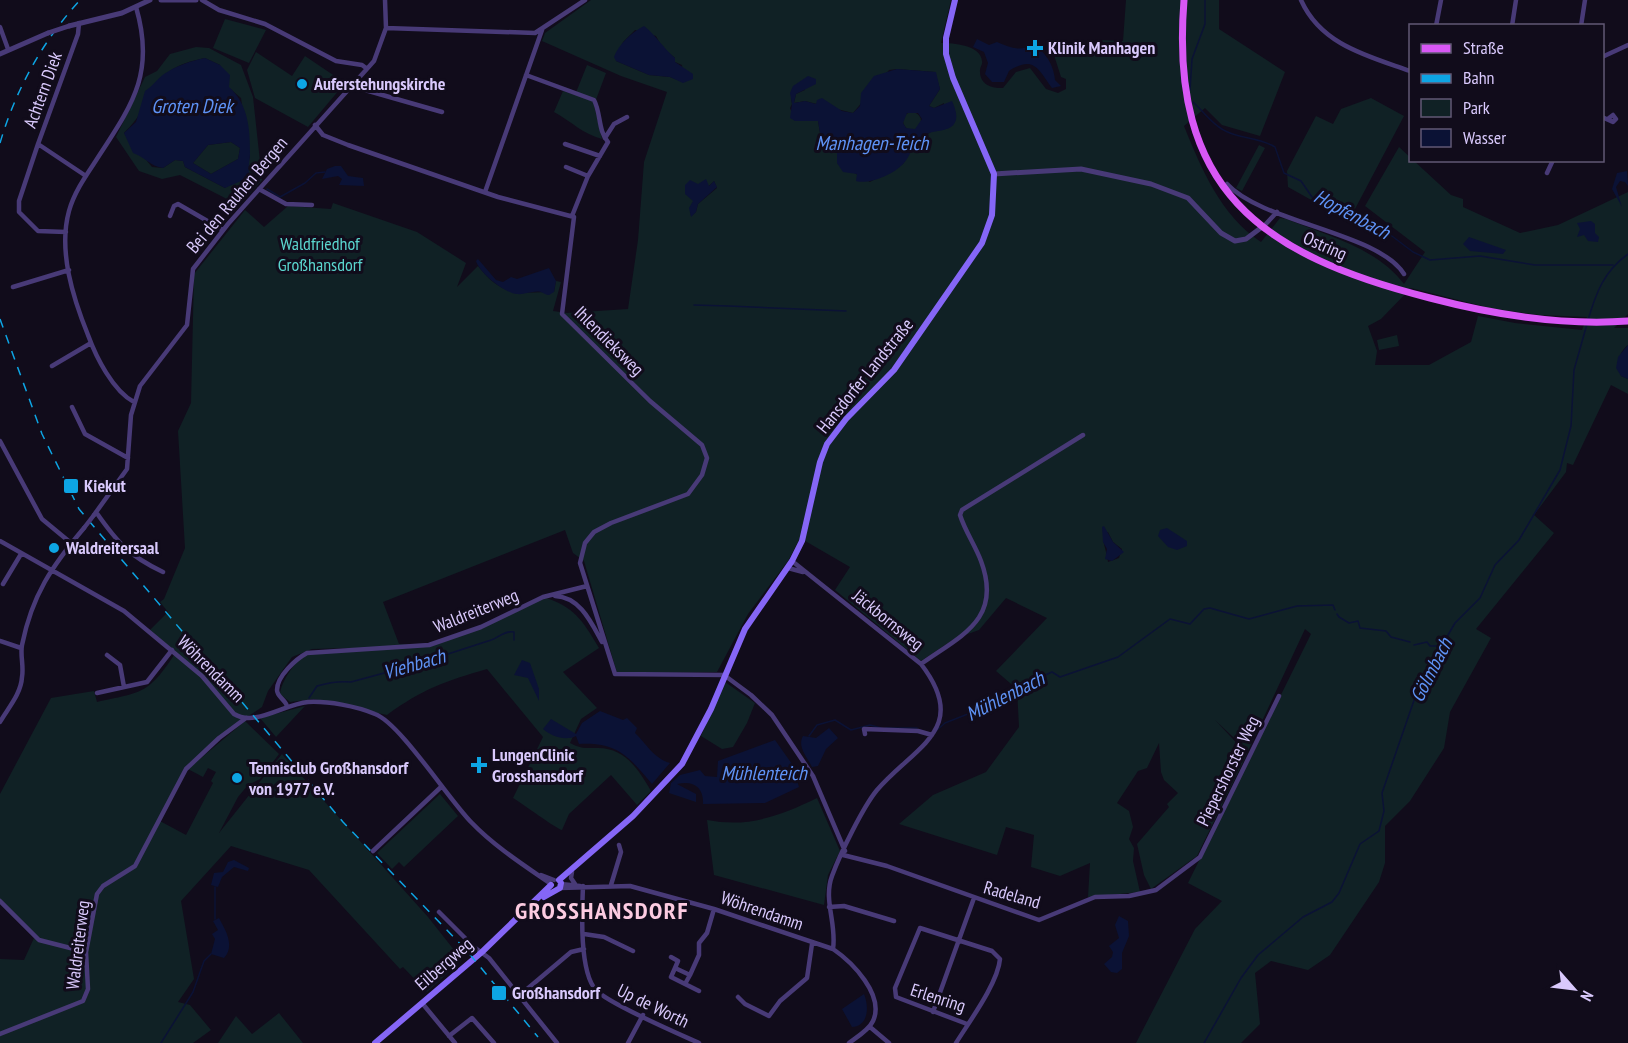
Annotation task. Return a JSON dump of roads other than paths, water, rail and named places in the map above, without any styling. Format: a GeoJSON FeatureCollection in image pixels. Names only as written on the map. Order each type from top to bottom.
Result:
{"type":"FeatureCollection","features":[{"type":"Feature","properties":{"kind":"main road","name":"Hansdorfer Landstraße"},"geometry":{"type":"LineString","coordinates":[[557,884],[645,805],[682,764],[711,709],[724,675],[755,613],[792,561],[808,523],[820,462],[827,444],[846,419],[894,370],[979,249],[992,215],[994,174],[953,78],[946,54],[946,38],[955,0]]}},
{"type":"Feature","properties":{"kind":"main road","name":"Ostring"},"geometry":{"type":"LineString","coordinates":[[1184,0],[1184,82],[1196,136],[1206,161],[1223,189],[1262,227],[1319,261],[1414,294],[1501,314],[1589,323],[1628,321]]}},
{"type":"Feature","properties":{"kind":"main road","name":"Hansdorfer Landstraße"},"geometry":{"type":"LineString","coordinates":[[557,884],[577,866]]}},
{"type":"Feature","properties":{"kind":"main road","name":"Eilbergweg"},"geometry":{"type":"LineString","coordinates":[[375,1043],[482,952],[530,906],[557,884]]}},
{"type":"Feature","properties":{"kind":"street"},"geometry":{"type":"LineString","coordinates":[[0,54],[48,33],[78,23],[122,13],[150,0]]}},
{"type":"Feature","properties":{"kind":"street"},"geometry":{"type":"LineString","coordinates":[[161,0],[196,0]]}},
{"type":"Feature","properties":{"kind":"street"},"geometry":{"type":"LineString","coordinates":[[202,0],[219,10],[265,24],[336,61],[363,65],[366,68]]}},
{"type":"Feature","properties":{"kind":"street"},"geometry":{"type":"LineString","coordinates":[[385,0],[386,28],[459,28],[522,34],[542,30],[585,0]]}},
{"type":"Feature","properties":{"kind":"street"},"geometry":{"type":"LineString","coordinates":[[1301,0],[1313,21],[1333,39],[1356,52],[1409,71]]}},
{"type":"Feature","properties":{"kind":"street"},"geometry":{"type":"LineString","coordinates":[[1437,24],[1441,0]]}},
{"type":"Feature","properties":{"kind":"street"},"geometry":{"type":"LineString","coordinates":[[1512,24],[1516,0]]}},
{"type":"Feature","properties":{"kind":"street"},"geometry":{"type":"LineString","coordinates":[[1581,24],[1586,0]]}},
{"type":"Feature","properties":{"kind":"street"},"geometry":{"type":"LineString","coordinates":[[134,402],[119,389],[91,343],[69,270],[66,232],[69,211],[86,176],[119,124],[141,79],[145,45],[136,7]]}},
{"type":"Feature","properties":{"kind":"street","name":"Achtern Diek"},"geometry":{"type":"LineString","coordinates":[[78,23],[78,34],[38,144],[86,176]]}},
{"type":"Feature","properties":{"kind":"street"},"geometry":{"type":"LineString","coordinates":[[0,27],[8,49]]}},
{"type":"Feature","properties":{"kind":"street","name":"Bei den Rauhen Bergen"},"geometry":{"type":"LineString","coordinates":[[0,722],[21,687],[21,648],[31,612],[49,571],[124,476],[128,458],[128,431],[134,402],[149,371],[187,325],[191,274],[223,230],[366,68],[377,54],[386,28]]}},
{"type":"Feature","properties":{"kind":"street"},"geometry":{"type":"LineString","coordinates":[[485,192],[542,30]]}},
{"type":"Feature","properties":{"kind":"street"},"geometry":{"type":"LineString","coordinates":[[1604,56],[1628,45]]}},
{"type":"Feature","properties":{"kind":"street"},"geometry":{"type":"LineString","coordinates":[[315,125],[322,135],[485,192],[572,216],[588,176],[608,142],[597,106],[594,100],[526,75]]}},
{"type":"Feature","properties":{"kind":"street"},"geometry":{"type":"LineString","coordinates":[[351,86],[442,112]]}},
{"type":"Feature","properties":{"kind":"street"},"geometry":{"type":"LineString","coordinates":[[605,138],[614,124],[627,117]]}},
{"type":"Feature","properties":{"kind":"street"},"geometry":{"type":"LineString","coordinates":[[1604,117],[1609,118]]}},
{"type":"Feature","properties":{"kind":"street"},"geometry":{"type":"LineString","coordinates":[[38,144],[19,201],[19,212],[38,231],[66,232]]}},
{"type":"Feature","properties":{"kind":"street"},"geometry":{"type":"LineString","coordinates":[[565,144],[600,156]]}},
{"type":"Feature","properties":{"kind":"street"},"geometry":{"type":"LineString","coordinates":[[1547,173],[1552,162]]}},
{"type":"Feature","properties":{"kind":"street"},"geometry":{"type":"LineString","coordinates":[[1212,163],[1220,178],[1235,192],[1277,212],[1378,253],[1399,267],[1404,274]]}},
{"type":"Feature","properties":{"kind":"street"},"geometry":{"type":"LineString","coordinates":[[566,167],[588,176]]}},
{"type":"Feature","properties":{"kind":"street"},"geometry":{"type":"LineString","coordinates":[[994,174],[1081,169],[1163,188],[1188,198],[1221,232],[1235,241],[1246,239],[1277,212]]}},
{"type":"Feature","properties":{"kind":"street"},"geometry":{"type":"LineString","coordinates":[[259,189],[286,204],[312,205]]}},
{"type":"Feature","properties":{"kind":"street"},"geometry":{"type":"LineString","coordinates":[[170,216],[174,206],[178,204],[223,230]]}},
{"type":"Feature","properties":{"kind":"street","name":"Ihlendieksweg"},"geometry":{"type":"LineString","coordinates":[[572,216],[562,314],[650,401],[702,445],[707,458],[702,475],[688,494],[594,532],[585,543],[580,555],[587,586]]}},
{"type":"Feature","properties":{"kind":"street"},"geometry":{"type":"LineString","coordinates":[[13,287],[69,270]]}},
{"type":"Feature","properties":{"kind":"street"},"geometry":{"type":"LineString","coordinates":[[52,366],[91,343]]}},
{"type":"Feature","properties":{"kind":"street"},"geometry":{"type":"LineString","coordinates":[[72,407],[85,434],[128,458]]}},
{"type":"Feature","properties":{"kind":"street","name":"Jäckbornsweg"},"geometry":{"type":"LineString","coordinates":[[792,561],[802,572],[832,592],[921,664],[976,625],[985,603],[985,574],[963,526],[960,515],[962,510],[1083,435]]}},
{"type":"Feature","properties":{"kind":"street"},"geometry":{"type":"LineString","coordinates":[[0,441],[42,519],[71,543]]}},
{"type":"Feature","properties":{"kind":"street"},"geometry":{"type":"LineString","coordinates":[[95,513],[118,543],[144,563],[163,572]]}},
{"type":"Feature","properties":{"kind":"street","name":"Wöhrendamm"},"geometry":{"type":"LineString","coordinates":[[0,541],[49,571],[115,604],[202,676],[234,714],[246,718],[257,717],[286,706],[324,703],[383,717],[478,829],[538,874],[557,884],[638,888],[714,909],[812,944],[833,949]]}},
{"type":"Feature","properties":{"kind":"street"},"geometry":{"type":"LineString","coordinates":[[3,584],[21,554]]}},
{"type":"Feature","properties":{"kind":"street","name":"Jäckbornsweg"},"geometry":{"type":"LineString","coordinates":[[788,568],[802,572]]}},
{"type":"Feature","properties":{"kind":"street","name":"Waldreiterweg"},"geometry":{"type":"LineString","coordinates":[[286,706],[286,701],[278,694],[277,687],[295,660],[307,653],[429,645],[481,627],[543,597],[587,586],[608,655]]}},
{"type":"Feature","properties":{"kind":"street","name":"Waldreiterweg"},"geometry":{"type":"LineString","coordinates":[[543,597],[561,596],[574,602],[592,622],[617,675],[724,675]]}},
{"type":"Feature","properties":{"kind":"street"},"geometry":{"type":"LineString","coordinates":[[0,641],[21,648]]}},
{"type":"Feature","properties":{"kind":"street"},"geometry":{"type":"LineString","coordinates":[[97,693],[147,682],[172,650]]}},
{"type":"Feature","properties":{"kind":"street"},"geometry":{"type":"LineString","coordinates":[[106,655],[120,665],[124,687]]}},
{"type":"Feature","properties":{"kind":"street"},"geometry":{"type":"LineString","coordinates":[[849,1043],[870,1027],[876,1013],[873,995],[842,956],[833,949],[829,885],[873,797],[908,763],[932,735],[940,716],[941,699],[934,681],[921,664]]}},
{"type":"Feature","properties":{"kind":"street"},"geometry":{"type":"LineString","coordinates":[[724,675],[765,707],[783,731],[813,776],[844,853]]}},
{"type":"Feature","properties":{"kind":"street","name":"Piepershorster Weg"},"geometry":{"type":"LineString","coordinates":[[1200,857],[1279,696]]}},
{"type":"Feature","properties":{"kind":"street","name":"Waldreiterweg"},"geometry":{"type":"LineString","coordinates":[[0,1034],[83,1001],[88,988],[86,952],[97,894],[103,886],[135,866],[186,769],[219,738],[246,718]]}},
{"type":"Feature","properties":{"kind":"street"},"geometry":{"type":"LineString","coordinates":[[865,734],[864,729],[886,728],[932,735]]}},
{"type":"Feature","properties":{"kind":"street"},"geometry":{"type":"LineString","coordinates":[[373,851],[441,787]]}},
{"type":"Feature","properties":{"kind":"street"},"geometry":{"type":"LineString","coordinates":[[611,885],[621,852],[619,845]]}},
{"type":"Feature","properties":{"kind":"street","name":"Radeland"},"geometry":{"type":"LineString","coordinates":[[844,853],[1039,920],[1095,897],[1138,895],[1156,890],[1200,857]]}},
{"type":"Feature","properties":{"kind":"street"},"geometry":{"type":"LineString","coordinates":[[572,872],[571,878],[579,885]]}},
{"type":"Feature","properties":{"kind":"street","name":"Up de Worth"},"geometry":{"type":"LineString","coordinates":[[579,885],[584,949],[588,973],[594,989],[608,999],[699,1043]]}},
{"type":"Feature","properties":{"kind":"street"},"geometry":{"type":"LineString","coordinates":[[933,1012],[974,898]]}},
{"type":"Feature","properties":{"kind":"street"},"geometry":{"type":"LineString","coordinates":[[0,901],[39,940],[86,952]]}},
{"type":"Feature","properties":{"kind":"street"},"geometry":{"type":"LineString","coordinates":[[829,907],[844,906],[894,921]]}},
{"type":"Feature","properties":{"kind":"street"},"geometry":{"type":"LineString","coordinates":[[685,984],[699,955],[699,943],[707,933],[714,909]]}},
{"type":"Feature","properties":{"kind":"street"},"geometry":{"type":"LineString","coordinates":[[439,912],[482,952],[520,995],[557,1043]]}},
{"type":"Feature","properties":{"kind":"street","name":"Erlenring"},"geometry":{"type":"LineString","coordinates":[[924,928],[958,939],[996,953],[1000,959],[996,974],[967,1024],[898,999],[895,988],[917,930],[924,928]]}},
{"type":"Feature","properties":{"kind":"street"},"geometry":{"type":"LineString","coordinates":[[584,934],[604,937],[633,951]]}},
{"type":"Feature","properties":{"kind":"street"},"geometry":{"type":"LineString","coordinates":[[738,997],[745,1004],[769,1016],[780,1001],[807,978],[812,944]]}},
{"type":"Feature","properties":{"kind":"street"},"geometry":{"type":"LineString","coordinates":[[520,995],[571,952],[584,949]]}},
{"type":"Feature","properties":{"kind":"street"},"geometry":{"type":"LineString","coordinates":[[671,957],[678,961],[671,976],[699,991]]}},
{"type":"Feature","properties":{"kind":"street"},"geometry":{"type":"LineString","coordinates":[[675,968],[690,975]]}},
{"type":"Feature","properties":{"kind":"street"},"geometry":{"type":"LineString","coordinates":[[423,1003],[455,1043]]}},
{"type":"Feature","properties":{"kind":"street"},"geometry":{"type":"LineString","coordinates":[[628,1043],[643,1015]]}},
{"type":"Feature","properties":{"kind":"street"},"geometry":{"type":"LineString","coordinates":[[449,1036],[472,1018],[494,1043]]}},
{"type":"Feature","properties":{"kind":"street"},"geometry":{"type":"LineString","coordinates":[[956,1043],[967,1024]]}},
{"type":"Feature","properties":{"kind":"street"},"geometry":{"type":"LineString","coordinates":[[870,1027],[889,1043]]}},
{"type":"Feature","properties":{"kind":"water"},"geometry":{"type":"Polygon","coordinates":[[[644,26],[675,58],[675,62],[693,74],[693,79],[683,83],[670,77],[649,75],[616,61],[614,57],[622,44],[630,35],[644,26]]]}},
{"type":"Feature","properties":{"kind":"water"},"geometry":{"type":"Polygon","coordinates":[[[977,39],[989,45],[997,42],[1014,48],[1031,45],[1036,47],[1048,59],[1055,80],[1061,86],[1052,88],[1039,70],[1030,64],[1017,66],[1009,71],[1004,82],[992,82],[985,74],[988,63],[984,52],[973,47],[977,39]]]}},
{"type":"Feature","properties":{"kind":"water","name":"Groten Diek"},"geometry":{"type":"Polygon","coordinates":[[[205,58],[220,65],[230,75],[229,87],[240,101],[247,117],[250,177],[225,188],[185,167],[183,161],[175,160],[163,168],[155,165],[133,153],[124,133],[136,122],[145,91],[169,71],[183,64],[205,58]],[[231,142],[208,145],[193,163],[211,174],[238,159],[240,148],[231,142]]]}},
{"type":"Feature","properties":{"kind":"water","name":"Manhagen-Teich"},"geometry":{"type":"Polygon","coordinates":[[[897,69],[936,72],[940,89],[929,106],[934,108],[952,101],[956,118],[952,127],[928,133],[920,139],[899,168],[881,178],[861,182],[856,181],[857,174],[843,172],[837,163],[837,153],[831,150],[829,140],[820,133],[818,121],[795,121],[790,118],[792,104],[790,93],[793,86],[808,76],[816,79],[816,84],[796,94],[794,103],[805,101],[816,104],[817,100],[822,98],[842,111],[853,113],[860,106],[861,93],[874,76],[897,69]],[[907,113],[903,123],[906,128],[915,129],[922,119],[918,113],[907,113]]]}},
{"type":"Feature","properties":{"kind":"water"},"geometry":{"type":"Polygon","coordinates":[[[341,166],[348,176],[363,178],[364,186],[339,185],[342,179],[338,176],[322,179],[327,169],[341,166]]]}},
{"type":"Feature","properties":{"kind":"water"},"geometry":{"type":"Polygon","coordinates":[[[1627,171],[1628,186],[1625,182],[1620,181],[1616,187],[1622,207],[1612,189],[1617,173],[1627,171]]]}},
{"type":"Feature","properties":{"kind":"water"},"geometry":{"type":"Polygon","coordinates":[[[706,179],[709,186],[714,181],[717,187],[698,204],[696,212],[691,217],[689,208],[693,201],[685,194],[685,185],[690,180],[698,184],[706,179]]]}},
{"type":"Feature","properties":{"kind":"water"},"geometry":{"type":"Polygon","coordinates":[[[1591,221],[1595,224],[1595,233],[1599,237],[1598,242],[1588,241],[1584,235],[1577,237],[1580,229],[1577,223],[1591,221]]]}},
{"type":"Feature","properties":{"kind":"water"},"geometry":{"type":"Polygon","coordinates":[[[1469,237],[1506,250],[1503,254],[1470,251],[1463,244],[1469,237]]]}},
{"type":"Feature","properties":{"kind":"water"},"geometry":{"type":"Polygon","coordinates":[[[478,259],[496,280],[503,282],[511,277],[517,279],[549,268],[556,281],[554,292],[549,295],[538,292],[512,293],[487,276],[478,266],[476,261],[478,259]]]}},
{"type":"Feature","properties":{"kind":"water"},"geometry":{"type":"Polygon","coordinates":[[[1628,345],[1628,379],[1621,376],[1616,368],[1618,357],[1628,345]]]}},
{"type":"Feature","properties":{"kind":"water"},"geometry":{"type":"Polygon","coordinates":[[[1104,526],[1113,542],[1124,552],[1112,561],[1105,559],[1107,549],[1103,542],[1102,527],[1104,526]]]}},
{"type":"Feature","properties":{"kind":"water"},"geometry":{"type":"Polygon","coordinates":[[[1167,528],[1187,541],[1187,546],[1177,550],[1168,547],[1158,536],[1160,530],[1167,528]]]}},
{"type":"Feature","properties":{"kind":"water"},"geometry":{"type":"Polygon","coordinates":[[[522,660],[530,663],[539,689],[539,701],[528,678],[514,675],[522,660]]]}},
{"type":"Feature","properties":{"kind":"water","name":"Mühlenteich"},"geometry":{"type":"Polygon","coordinates":[[[600,711],[623,720],[627,718],[637,728],[635,733],[650,750],[659,758],[670,763],[652,784],[622,753],[604,746],[579,744],[576,736],[559,737],[543,729],[551,719],[576,734],[582,723],[600,711]]]}},
{"type":"Feature","properties":{"kind":"water"},"geometry":{"type":"Polygon","coordinates":[[[829,728],[838,738],[826,749],[818,766],[812,767],[805,756],[801,740],[803,736],[816,738],[829,728]]]}},
{"type":"Feature","properties":{"kind":"water","name":"Mühlenteich"},"geometry":{"type":"Polygon","coordinates":[[[775,740],[792,764],[799,787],[765,803],[703,804],[702,793],[696,786],[688,783],[677,784],[696,794],[696,802],[669,793],[671,783],[680,775],[700,770],[705,776],[717,777],[718,761],[775,740]]]}},
{"type":"Feature","properties":{"kind":"water"},"geometry":{"type":"Polygon","coordinates":[[[234,860],[249,868],[248,871],[234,867],[222,877],[218,887],[211,885],[214,873],[223,872],[228,862],[234,860]]]}},
{"type":"Feature","properties":{"kind":"water"},"geometry":{"type":"Polygon","coordinates":[[[1119,916],[1128,921],[1129,936],[1122,953],[1122,969],[1117,973],[1111,972],[1104,964],[1112,957],[1113,952],[1109,946],[1119,938],[1115,925],[1119,916]]]}},
{"type":"Feature","properties":{"kind":"water"},"geometry":{"type":"Polygon","coordinates":[[[219,918],[229,942],[224,958],[211,954],[215,939],[212,934],[218,930],[213,921],[219,918]]]}},
{"type":"Feature","properties":{"kind":"water"},"geometry":{"type":"Polygon","coordinates":[[[864,994],[867,1004],[865,1019],[858,1026],[852,1027],[842,1009],[864,994]]]}},
{"type":"Feature","properties":{"kind":"waterway","name":"Hopfenbach"},"geometry":{"type":"LineString","coordinates":[[1190,90],[1192,59],[1205,24],[1205,0]]}},
{"type":"Feature","properties":{"kind":"waterway","name":"Hopfenbach"},"geometry":{"type":"LineString","coordinates":[[1193,102],[1225,131],[1275,147],[1284,173],[1301,181],[1312,197],[1355,220],[1380,227],[1413,252],[1430,260],[1480,256],[1535,265],[1613,265]]}},
{"type":"Feature","properties":{"kind":"waterway"},"geometry":{"type":"LineString","coordinates":[[267,189],[280,197],[305,183],[316,173],[325,172]]}},
{"type":"Feature","properties":{"kind":"waterway","name":"Gölmbach"},"geometry":{"type":"LineString","coordinates":[[1588,320],[1602,283],[1613,268],[1628,254]]}},
{"type":"Feature","properties":{"kind":"waterway"},"geometry":{"type":"LineString","coordinates":[[694,305],[728,306]]}},
{"type":"Feature","properties":{"kind":"waterway"},"geometry":{"type":"LineString","coordinates":[[729,306],[846,311]]}},
{"type":"Feature","properties":{"kind":"waterway","name":"Gölmbach"},"geometry":{"type":"LineString","coordinates":[[1204,1043],[1241,978],[1258,955],[1303,917],[1332,902],[1339,893],[1360,844],[1379,831],[1384,811],[1382,793],[1420,683],[1455,623],[1480,598],[1495,565],[1519,540],[1560,470],[1571,426],[1574,370],[1587,324]]}},
{"type":"Feature","properties":{"kind":"waterway","name":"Mühlenbach"},"geometry":{"type":"LineString","coordinates":[[936,731],[945,723],[983,708],[1008,692],[1052,672],[1060,677],[1118,657],[1170,619],[1190,624],[1204,609],[1210,608],[1249,619],[1297,606],[1333,605],[1335,610]]}},
{"type":"Feature","properties":{"kind":"waterway","name":"Mühlenbach"},"geometry":{"type":"LineString","coordinates":[[1337,614],[1349,623],[1358,621],[1360,628],[1386,631],[1391,637],[1410,642]]}},
{"type":"Feature","properties":{"kind":"waterway","name":"Viehbach"},"geometry":{"type":"LineString","coordinates":[[309,698],[317,686],[334,682],[351,682],[385,673],[491,640],[507,632],[514,632],[514,640]]}},
{"type":"Feature","properties":{"kind":"waterway","name":"Mühlenbach"},"geometry":{"type":"LineString","coordinates":[[1414,645],[1427,642],[1430,646],[1440,646]]}},
{"type":"Feature","properties":{"kind":"waterway"},"geometry":{"type":"LineString","coordinates":[[809,736],[817,725],[835,720],[851,730],[870,725],[881,728]]}},
{"type":"Feature","properties":{"kind":"waterway"},"geometry":{"type":"LineString","coordinates":[[886,728],[917,728]]}},
{"type":"Feature","properties":{"kind":"waterway"},"geometry":{"type":"LineString","coordinates":[[215,887],[215,919]]}},
{"type":"Feature","properties":{"kind":"waterway"},"geometry":{"type":"LineString","coordinates":[[161,1043],[193,992],[204,961],[211,954]]}},
{"type":"Feature","properties":{"kind":"railway"},"geometry":{"type":"LineString","coordinates":[[0,143],[22,85],[42,49],[80,0]]}},
{"type":"Feature","properties":{"kind":"railway"},"geometry":{"type":"LineString","coordinates":[[0,319],[42,434],[79,509],[343,822],[468,952],[538,1037]]}},
{"type":"Feature","properties":{"kind":"place","name":"Klinik Manhagen"},"geometry":{"type":"Point","coordinates":[1035,48]}},
{"type":"Feature","properties":{"kind":"place","name":"Auferstehungskirche"},"geometry":{"type":"Point","coordinates":[302,84]}},
{"type":"Feature","properties":{"kind":"place","name":"Kiekut"},"geometry":{"type":"Point","coordinates":[71,486]}},
{"type":"Feature","properties":{"kind":"place","name":"Waldreitersaal"},"geometry":{"type":"Point","coordinates":[54,548]}},
{"type":"Feature","properties":{"kind":"place","name":"LungenClinic Grosshansdorf"},"geometry":{"type":"Point","coordinates":[479,765]}},
{"type":"Feature","properties":{"kind":"place","name":"Tennisclub Großhansdorf von 1977 e.V."},"geometry":{"type":"Point","coordinates":[237,778]}},
{"type":"Feature","properties":{"kind":"place","name":"Großhansdorf"},"geometry":{"type":"Point","coordinates":[499,993]}},
{"type":"Feature","properties":{"kind":"district","name":"GROSSHANSDORF"},"geometry":{"type":"Point","coordinates":[602,911]}},
{"type":"Feature","properties":{"kind":"park label","name":"Waldfriedhof Großhansdorf"},"geometry":{"type":"Point","coordinates":[320,254]}}]}
